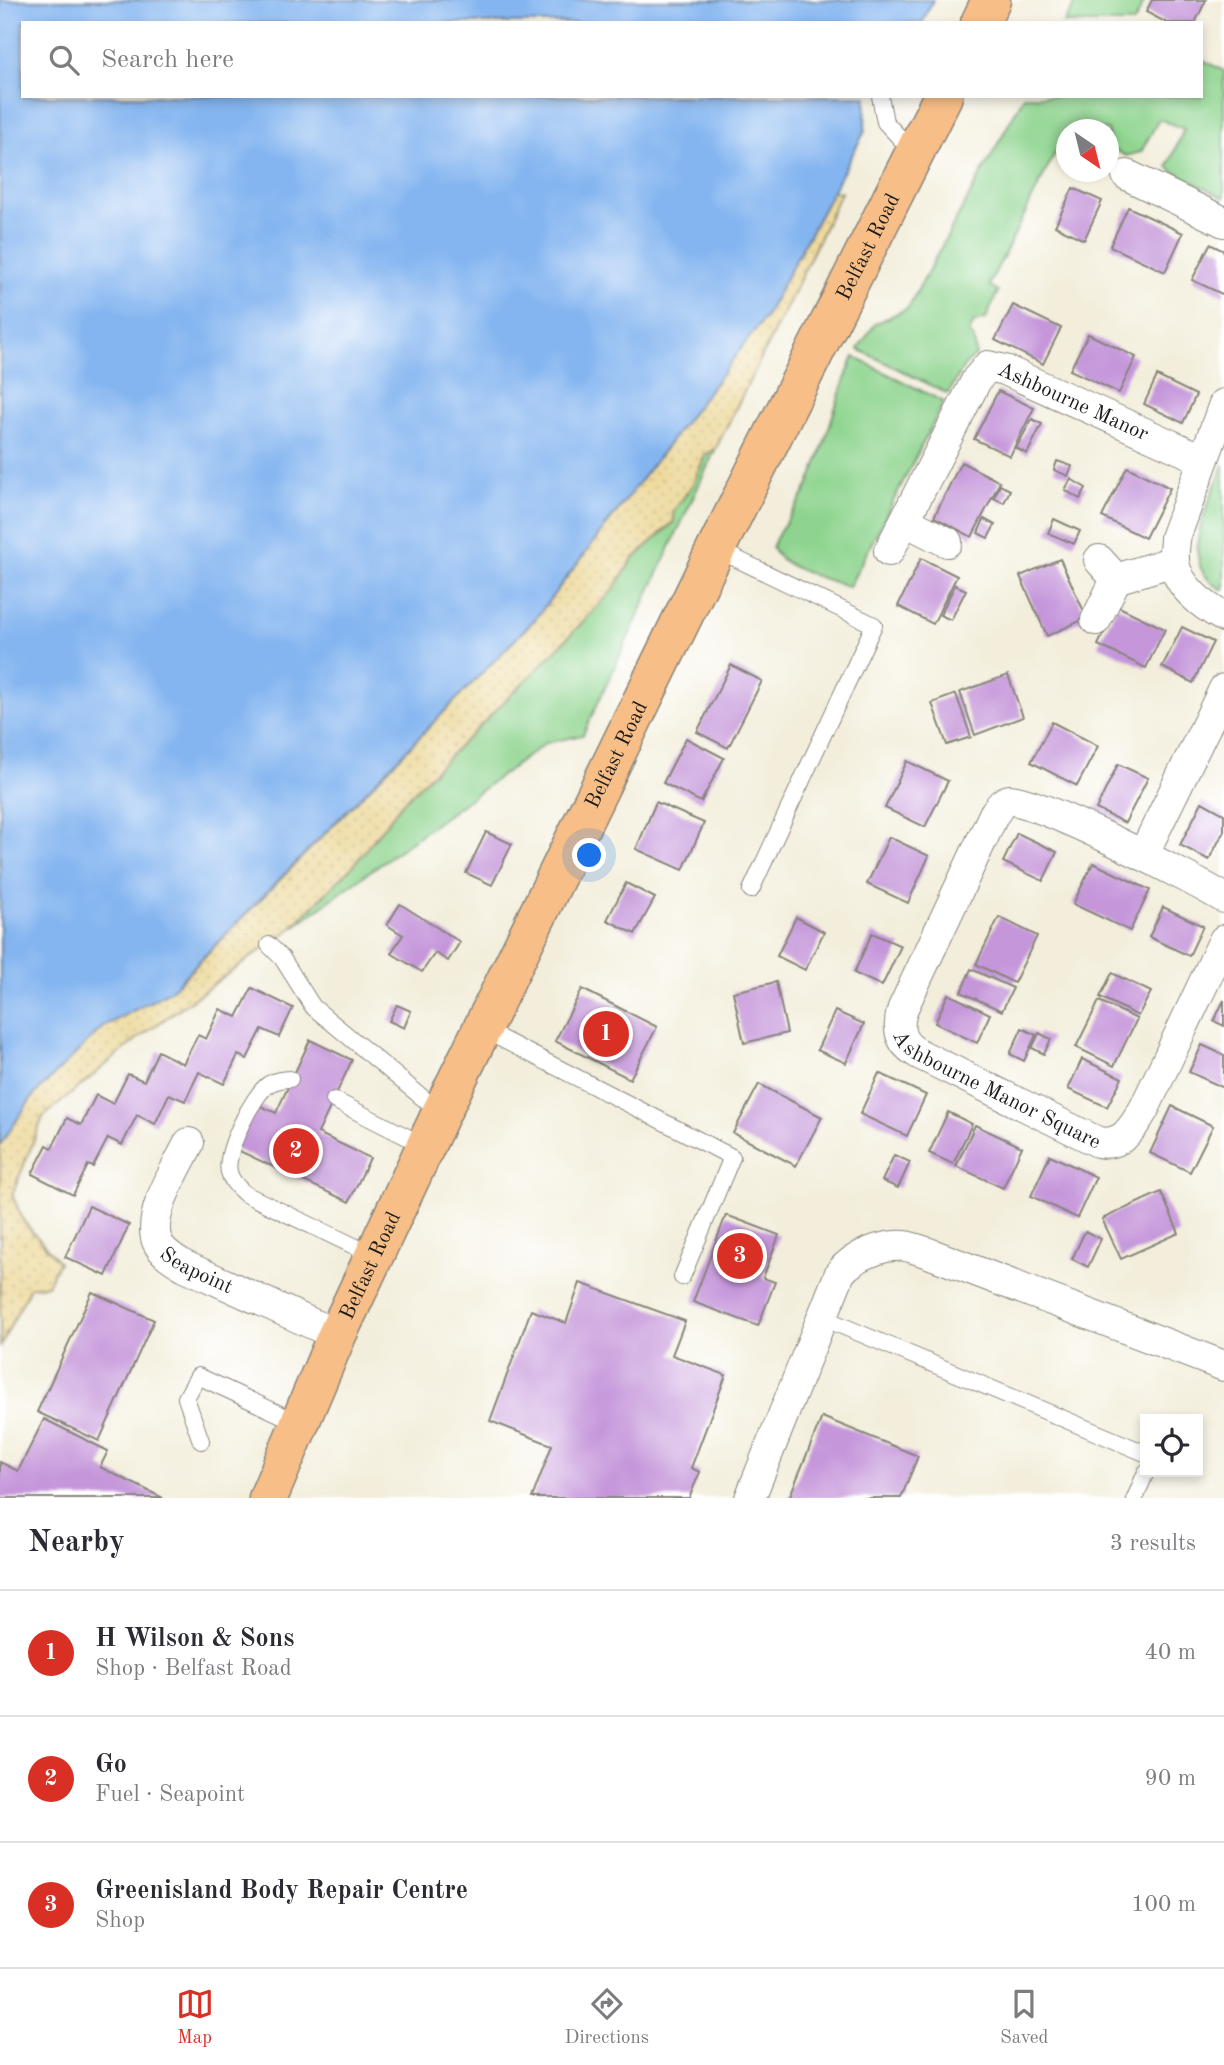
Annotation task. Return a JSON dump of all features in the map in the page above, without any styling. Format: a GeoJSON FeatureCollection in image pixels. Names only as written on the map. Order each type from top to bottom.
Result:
{"type":"FeatureCollection","features":[{"type":"Feature","properties":{"kind":"highway"},"geometry":{"type":"LineString","coordinates":[[981,21],[991,0]]}},
{"type":"Feature","properties":{"kind":"highway","name":"Belfast Road"},"geometry":{"type":"LineString","coordinates":[[268,1498],[337,1335],[433,1129],[716,549],[942,98]]}},
{"type":"Feature","properties":{"kind":"street"},"geometry":{"type":"LineString","coordinates":[[1127,175],[1224,222]]}},
{"type":"Feature","properties":{"kind":"street","name":"Ashbourne Manor"},"geometry":{"type":"LineString","coordinates":[[890,551],[977,379],[988,366],[1005,370],[1202,459]]}},
{"type":"Feature","properties":{"kind":"street"},"geometry":{"type":"LineString","coordinates":[[1224,404],[1175,538],[1174,561],[1185,586],[1209,609],[1224,617]]}},
{"type":"Feature","properties":{"kind":"street"},"geometry":{"type":"LineString","coordinates":[[905,521],[947,542]]}},
{"type":"Feature","properties":{"kind":"street"},"geometry":{"type":"LineString","coordinates":[[1096,620],[1108,569],[1174,561]]}},
{"type":"Feature","properties":{"kind":"street"},"geometry":{"type":"LineString","coordinates":[[1143,855],[1224,689]]}},
{"type":"Feature","properties":{"kind":"street","name":"Ashbourne Manor Square"},"geometry":{"type":"LineString","coordinates":[[1224,898],[1143,855],[1032,805],[1009,800],[1001,804],[994,814],[903,1008],[898,1032],[903,1042],[919,1054],[1098,1142],[1109,1144],[1126,1135],[1144,1109],[1224,940]]}},
{"type":"Feature","properties":{"kind":"street","name":"Seapoint"},"geometry":{"type":"LineString","coordinates":[[188,1143],[157,1214],[155,1229],[160,1247],[185,1266],[337,1335]]}},
{"type":"Feature","properties":{"kind":"street"},"geometry":{"type":"LineString","coordinates":[[750,1498],[840,1273],[846,1265],[885,1248],[906,1246],[926,1252],[1224,1366]]}},
{"type":"Feature","properties":{"kind":"lane"},"geometry":{"type":"LineString","coordinates":[[880,98],[886,122],[914,153]]}},
{"type":"Feature","properties":{"kind":"lane"},"geometry":{"type":"LineString","coordinates":[[716,549],[874,625],[751,890]]}},
{"type":"Feature","properties":{"kind":"lane"},"geometry":{"type":"LineString","coordinates":[[269,945],[282,958],[313,1007],[433,1129]]}},
{"type":"Feature","properties":{"kind":"lane"},"geometry":{"type":"LineString","coordinates":[[482,1029],[732,1157],[682,1277]]}},
{"type":"Feature","properties":{"kind":"lane"},"geometry":{"type":"LineString","coordinates":[[290,1079],[267,1085],[252,1104],[231,1150],[228,1171],[232,1180],[245,1194],[373,1255]]}},
{"type":"Feature","properties":{"kind":"lane"},"geometry":{"type":"LineString","coordinates":[[334,1100],[433,1129]]}},
{"type":"Feature","properties":{"kind":"lane"},"geometry":{"type":"LineString","coordinates":[[821,1317],[1140,1451]]}},
{"type":"Feature","properties":{"kind":"lane"},"geometry":{"type":"LineString","coordinates":[[201,1441],[186,1398],[198,1376],[299,1423]]}},
{"type":"Feature","properties":{"kind":"lane"},"geometry":{"type":"LineString","coordinates":[[1135,1498],[1144,1477]]}},
{"type":"Feature","properties":{"kind":"green space"},"geometry":{"type":"Polygon","coordinates":[[[1077,0],[1145,0],[1135,21],[1065,21],[1077,0]]]}},
{"type":"Feature","properties":{"kind":"green space"},"geometry":{"type":"Polygon","coordinates":[[[1203,60],[1224,71],[1224,198],[1168,166],[1184,129],[1159,119],[1141,152],[1126,156],[1119,152],[1119,119],[1056,119],[1056,153],[989,285],[998,291],[986,319],[974,322],[969,333],[974,339],[976,355],[965,365],[948,394],[858,349],[875,324],[908,308],[1023,98],[1203,98],[1203,60]]]}},
{"type":"Feature","properties":{"kind":"green space"},"geometry":{"type":"Polygon","coordinates":[[[854,357],[944,402],[849,587],[785,562],[772,548],[808,486],[854,357]]]}},
{"type":"Feature","properties":{"kind":"green space"},"geometry":{"type":"Polygon","coordinates":[[[716,448],[583,735],[546,743],[288,931],[353,866],[402,803],[553,653],[614,589],[632,560],[674,522],[673,512],[693,484],[705,455],[716,448]]]}},
{"type":"Feature","properties":{"kind":"green space"},"geometry":{"type":"Polygon","coordinates":[[[1224,464],[1224,590],[1208,580],[1200,566],[1197,550],[1204,515],[1224,464]]]}},
{"type":"Feature","properties":{"kind":"sand"},"geometry":{"type":"Polygon","coordinates":[[[832,192],[841,192],[795,290],[716,448],[705,455],[693,484],[673,512],[674,521],[632,560],[614,589],[553,653],[402,803],[353,866],[288,931],[137,1039],[43,1117],[12,1195],[24,1222],[59,1262],[47,1285],[30,1287],[0,1347],[0,1145],[33,1095],[103,1026],[170,991],[186,976],[535,619],[765,317],[832,192]]]}},
{"type":"Feature","properties":{"kind":"water"},"geometry":{"type":"Polygon","coordinates":[[[0,0],[933,0],[923,21],[21,21],[21,98],[866,98],[865,131],[765,317],[535,619],[170,991],[103,1027],[33,1096],[0,1145],[0,0]]]}},
{"type":"Feature","properties":{"kind":"building"},"geometry":{"type":"Polygon","coordinates":[[[1152,0],[1206,0],[1196,21],[1163,21],[1146,12],[1152,0]]]}},
{"type":"Feature","properties":{"kind":"building"},"geometry":{"type":"Polygon","coordinates":[[[1073,188],[1102,201],[1084,240],[1055,226],[1073,188]]]}},
{"type":"Feature","properties":{"kind":"building"},"geometry":{"type":"Polygon","coordinates":[[[1128,207],[1183,233],[1165,272],[1110,246],[1128,207]]]}},
{"type":"Feature","properties":{"kind":"building"},"geometry":{"type":"Polygon","coordinates":[[[1210,244],[1224,251],[1224,295],[1192,280],[1210,244]]]}},
{"type":"Feature","properties":{"kind":"building"},"geometry":{"type":"Polygon","coordinates":[[[1013,305],[1061,328],[1043,364],[995,340],[1013,305]]]}},
{"type":"Feature","properties":{"kind":"building"},"geometry":{"type":"Polygon","coordinates":[[[1088,334],[1136,357],[1119,393],[1070,370],[1088,334]]]}},
{"type":"Feature","properties":{"kind":"building"},"geometry":{"type":"Polygon","coordinates":[[[1157,376],[1196,395],[1183,423],[1144,404],[1157,376]]]}},
{"type":"Feature","properties":{"kind":"building"},"geometry":{"type":"Polygon","coordinates":[[[998,391],[1034,408],[1010,456],[974,439],[998,391]]]}},
{"type":"Feature","properties":{"kind":"building"},"geometry":{"type":"Polygon","coordinates":[[[1032,419],[1042,424],[1027,454],[1016,448],[1032,419]]]}},
{"type":"Feature","properties":{"kind":"building"},"geometry":{"type":"Polygon","coordinates":[[[1057,461],[1072,466],[1068,476],[1054,470],[1057,461]]]}},
{"type":"Feature","properties":{"kind":"building"},"geometry":{"type":"Polygon","coordinates":[[[961,462],[1000,482],[972,537],[934,517],[961,462]]]}},
{"type":"Feature","properties":{"kind":"building"},"geometry":{"type":"Polygon","coordinates":[[[1127,467],[1170,488],[1145,538],[1102,517],[1127,467]]]}},
{"type":"Feature","properties":{"kind":"building"},"geometry":{"type":"Polygon","coordinates":[[[1071,479],[1086,488],[1080,499],[1065,490],[1071,479]]]}},
{"type":"Feature","properties":{"kind":"building"},"geometry":{"type":"Polygon","coordinates":[[[1000,485],[1010,490],[1004,503],[994,498],[1000,485]]]}},
{"type":"Feature","properties":{"kind":"building"},"geometry":{"type":"Polygon","coordinates":[[[984,519],[995,525],[988,538],[978,533],[984,519]]]}},
{"type":"Feature","properties":{"kind":"building"},"geometry":{"type":"Polygon","coordinates":[[[1054,519],[1080,531],[1074,544],[1048,533],[1054,519]]]}},
{"type":"Feature","properties":{"kind":"building"},"geometry":{"type":"Polygon","coordinates":[[[921,558],[957,576],[933,624],[898,606],[921,558]]]}},
{"type":"Feature","properties":{"kind":"building"},"geometry":{"type":"Polygon","coordinates":[[[1060,559],[1087,618],[1047,636],[1020,576],[1060,559]]]}},
{"type":"Feature","properties":{"kind":"building"},"geometry":{"type":"Polygon","coordinates":[[[955,585],[966,590],[951,620],[940,615],[955,585]]]}},
{"type":"Feature","properties":{"kind":"building"},"geometry":{"type":"Polygon","coordinates":[[[1117,606],[1165,629],[1146,668],[1098,645],[1117,606]]]}},
{"type":"Feature","properties":{"kind":"building"},"geometry":{"type":"Polygon","coordinates":[[[1182,627],[1213,642],[1193,683],[1162,667],[1182,627]]]}},
{"type":"Feature","properties":{"kind":"building"},"geometry":{"type":"Polygon","coordinates":[[[731,665],[762,681],[728,748],[697,732],[731,665]]]}},
{"type":"Feature","properties":{"kind":"building"},"geometry":{"type":"Polygon","coordinates":[[[1008,675],[1023,717],[975,735],[960,692],[1008,675]]]}},
{"type":"Feature","properties":{"kind":"building"},"geometry":{"type":"Polygon","coordinates":[[[956,694],[971,737],[947,745],[932,703],[956,694]]]}},
{"type":"Feature","properties":{"kind":"building"},"geometry":{"type":"Polygon","coordinates":[[[1052,722],[1098,746],[1077,786],[1031,762],[1052,722]]]}},
{"type":"Feature","properties":{"kind":"building"},"geometry":{"type":"Polygon","coordinates":[[[686,738],[724,758],[701,802],[663,783],[686,738]]]}},
{"type":"Feature","properties":{"kind":"building"},"geometry":{"type":"Polygon","coordinates":[[[907,761],[948,781],[925,827],[885,808],[907,761]]]}},
{"type":"Feature","properties":{"kind":"building"},"geometry":{"type":"Polygon","coordinates":[[[1118,764],[1148,778],[1125,823],[1096,809],[1118,764]]]}},
{"type":"Feature","properties":{"kind":"building"},"geometry":{"type":"Polygon","coordinates":[[[656,802],[704,823],[683,870],[636,849],[656,802]]]}},
{"type":"Feature","properties":{"kind":"building"},"geometry":{"type":"Polygon","coordinates":[[[1202,802],[1224,814],[1224,831],[1209,860],[1180,845],[1202,802]]]}},
{"type":"Feature","properties":{"kind":"building"},"geometry":{"type":"Polygon","coordinates":[[[486,832],[512,844],[492,885],[466,873],[486,832]]]}},
{"type":"Feature","properties":{"kind":"building"},"geometry":{"type":"Polygon","coordinates":[[[1017,833],[1057,852],[1043,881],[1003,862],[1017,833]]]}},
{"type":"Feature","properties":{"kind":"building"},"geometry":{"type":"Polygon","coordinates":[[[889,837],[929,856],[908,903],[867,884],[889,837]]]}},
{"type":"Feature","properties":{"kind":"building"},"geometry":{"type":"Polygon","coordinates":[[[1093,863],[1150,890],[1130,931],[1073,904],[1093,863]]]}},
{"type":"Feature","properties":{"kind":"building"},"geometry":{"type":"Polygon","coordinates":[[[626,883],[655,898],[635,934],[607,920],[626,883]]]}},
{"type":"Feature","properties":{"kind":"building"},"geometry":{"type":"Polygon","coordinates":[[[400,904],[460,942],[448,961],[435,953],[422,972],[391,953],[403,935],[387,925],[400,904]]]}},
{"type":"Feature","properties":{"kind":"building"},"geometry":{"type":"Polygon","coordinates":[[[1163,907],[1203,926],[1189,956],[1149,937],[1163,907]]]}},
{"type":"Feature","properties":{"kind":"building"},"geometry":{"type":"Polygon","coordinates":[[[796,917],[824,932],[805,970],[777,956],[796,917]]]}},
{"type":"Feature","properties":{"kind":"building"},"geometry":{"type":"Polygon","coordinates":[[[999,917],[1037,936],[1014,983],[976,964],[999,917]]]}},
{"type":"Feature","properties":{"kind":"building"},"geometry":{"type":"Polygon","coordinates":[[[872,933],[901,946],[882,986],[854,973],[872,933]]]}},
{"type":"Feature","properties":{"kind":"building"},"geometry":{"type":"Polygon","coordinates":[[[971,969],[1013,988],[1002,1011],[961,992],[971,969]]]}},
{"type":"Feature","properties":{"kind":"building"},"geometry":{"type":"Polygon","coordinates":[[[1112,973],[1151,992],[1138,1016],[1100,997],[1112,973]]]}},
{"type":"Feature","properties":{"kind":"building"},"geometry":{"type":"Polygon","coordinates":[[[776,982],[787,1033],[744,1043],[733,992],[776,982]]]}},
{"type":"Feature","properties":{"kind":"building"},"geometry":{"type":"Polygon","coordinates":[[[252,988],[293,1008],[279,1037],[262,1029],[247,1059],[238,1055],[224,1084],[199,1072],[185,1101],[169,1094],[155,1124],[137,1115],[122,1145],[108,1138],[93,1167],[88,1165],[73,1195],[32,1174],[47,1145],[52,1148],[67,1118],[81,1125],[96,1095],[113,1104],[128,1074],[144,1081],[158,1051],[183,1064],[198,1035],[206,1039],[220,1009],[237,1017],[252,988]]]}},
{"type":"Feature","properties":{"kind":"building"},"geometry":{"type":"Polygon","coordinates":[[[582,989],[657,1027],[630,1079],[555,1041],[582,989]]]}},
{"type":"Feature","properties":{"kind":"building"},"geometry":{"type":"Polygon","coordinates":[[[948,994],[990,1014],[977,1043],[935,1023],[948,994]]]}},
{"type":"Feature","properties":{"kind":"building"},"geometry":{"type":"Polygon","coordinates":[[[1224,1000],[1224,1026],[1214,1021],[1224,1000]]]}},
{"type":"Feature","properties":{"kind":"building"},"geometry":{"type":"Polygon","coordinates":[[[1099,1001],[1137,1019],[1114,1066],[1076,1047],[1099,1001]]]}},
{"type":"Feature","properties":{"kind":"building"},"geometry":{"type":"Polygon","coordinates":[[[397,1005],[411,1011],[404,1028],[389,1021],[397,1005]]]}},
{"type":"Feature","properties":{"kind":"building"},"geometry":{"type":"Polygon","coordinates":[[[835,1011],[864,1024],[846,1063],[817,1050],[835,1011]]]}},
{"type":"Feature","properties":{"kind":"building"},"geometry":{"type":"Polygon","coordinates":[[[1022,1028],[1036,1035],[1024,1061],[1010,1054],[1022,1028]]]}},
{"type":"Feature","properties":{"kind":"building"},"geometry":{"type":"Polygon","coordinates":[[[1039,1033],[1051,1039],[1044,1054],[1032,1048],[1039,1033]]]}},
{"type":"Feature","properties":{"kind":"building"},"geometry":{"type":"Polygon","coordinates":[[[310,1040],[352,1060],[318,1133],[370,1158],[349,1202],[233,1148],[254,1103],[276,1113],[310,1040]]]}},
{"type":"Feature","properties":{"kind":"building"},"geometry":{"type":"Polygon","coordinates":[[[1202,1045],[1224,1055],[1224,1088],[1189,1072],[1202,1045]]]}},
{"type":"Feature","properties":{"kind":"building"},"geometry":{"type":"Polygon","coordinates":[[[1082,1059],[1122,1078],[1107,1107],[1068,1089],[1082,1059]]]}},
{"type":"Feature","properties":{"kind":"building"},"geometry":{"type":"Polygon","coordinates":[[[879,1073],[926,1095],[907,1136],[860,1114],[879,1073]]]}},
{"type":"Feature","properties":{"kind":"building"},"geometry":{"type":"Polygon","coordinates":[[[759,1084],[822,1117],[796,1166],[733,1133],[759,1084]]]}},
{"type":"Feature","properties":{"kind":"building"},"geometry":{"type":"Polygon","coordinates":[[[1172,1106],[1213,1126],[1190,1172],[1150,1153],[1172,1106]]]}},
{"type":"Feature","properties":{"kind":"building"},"geometry":{"type":"Polygon","coordinates":[[[948,1112],[972,1124],[953,1164],[929,1153],[948,1112]]]}},
{"type":"Feature","properties":{"kind":"building"},"geometry":{"type":"Polygon","coordinates":[[[975,1125],[1022,1147],[1003,1188],[956,1166],[975,1125]]]}},
{"type":"Feature","properties":{"kind":"building"},"geometry":{"type":"Polygon","coordinates":[[[894,1155],[910,1162],[898,1188],[882,1181],[894,1155]]]}},
{"type":"Feature","properties":{"kind":"building"},"geometry":{"type":"Polygon","coordinates":[[[1050,1155],[1096,1177],[1077,1218],[1031,1196],[1050,1155]]]}},
{"type":"Feature","properties":{"kind":"building"},"geometry":{"type":"Polygon","coordinates":[[[1161,1192],[1179,1233],[1121,1259],[1102,1219],[1161,1192]]]}},
{"type":"Feature","properties":{"kind":"building"},"geometry":{"type":"Polygon","coordinates":[[[89,1206],[129,1225],[106,1276],[65,1257],[89,1206]]]}},
{"type":"Feature","properties":{"kind":"building"},"geometry":{"type":"Polygon","coordinates":[[[726,1215],[779,1235],[763,1278],[775,1282],[758,1326],[693,1302],[726,1215]]]}},
{"type":"Feature","properties":{"kind":"building"},"geometry":{"type":"Polygon","coordinates":[[[1085,1231],[1101,1239],[1088,1267],[1072,1259],[1085,1231]]]}},
{"type":"Feature","properties":{"kind":"building"},"geometry":{"type":"Polygon","coordinates":[[[580,1283],[685,1321],[672,1355],[726,1375],[691,1468],[700,1472],[689,1498],[532,1498],[552,1445],[490,1421],[531,1310],[566,1323],[580,1283]]]}},
{"type":"Feature","properties":{"kind":"building"},"geometry":{"type":"Polygon","coordinates":[[[92,1292],[154,1320],[99,1441],[37,1412],[92,1292]]]}},
{"type":"Feature","properties":{"kind":"building"},"geometry":{"type":"Polygon","coordinates":[[[822,1417],[918,1456],[901,1498],[789,1498],[822,1417]]]}},
{"type":"Feature","properties":{"kind":"building"},"geometry":{"type":"Polygon","coordinates":[[[44,1419],[108,1451],[100,1467],[163,1498],[0,1498],[0,1462],[18,1471],[44,1419]]]}},
{"type":"Feature","properties":{"kind":"place","name":"H Wilson & Sons"},"geometry":{"type":"Point","coordinates":[606,1034]}},
{"type":"Feature","properties":{"kind":"place","name":"Go"},"geometry":{"type":"Point","coordinates":[296,1151]}},
{"type":"Feature","properties":{"kind":"place","name":"Greenisland Body Repair Centre"},"geometry":{"type":"Point","coordinates":[740,1256]}}]}
